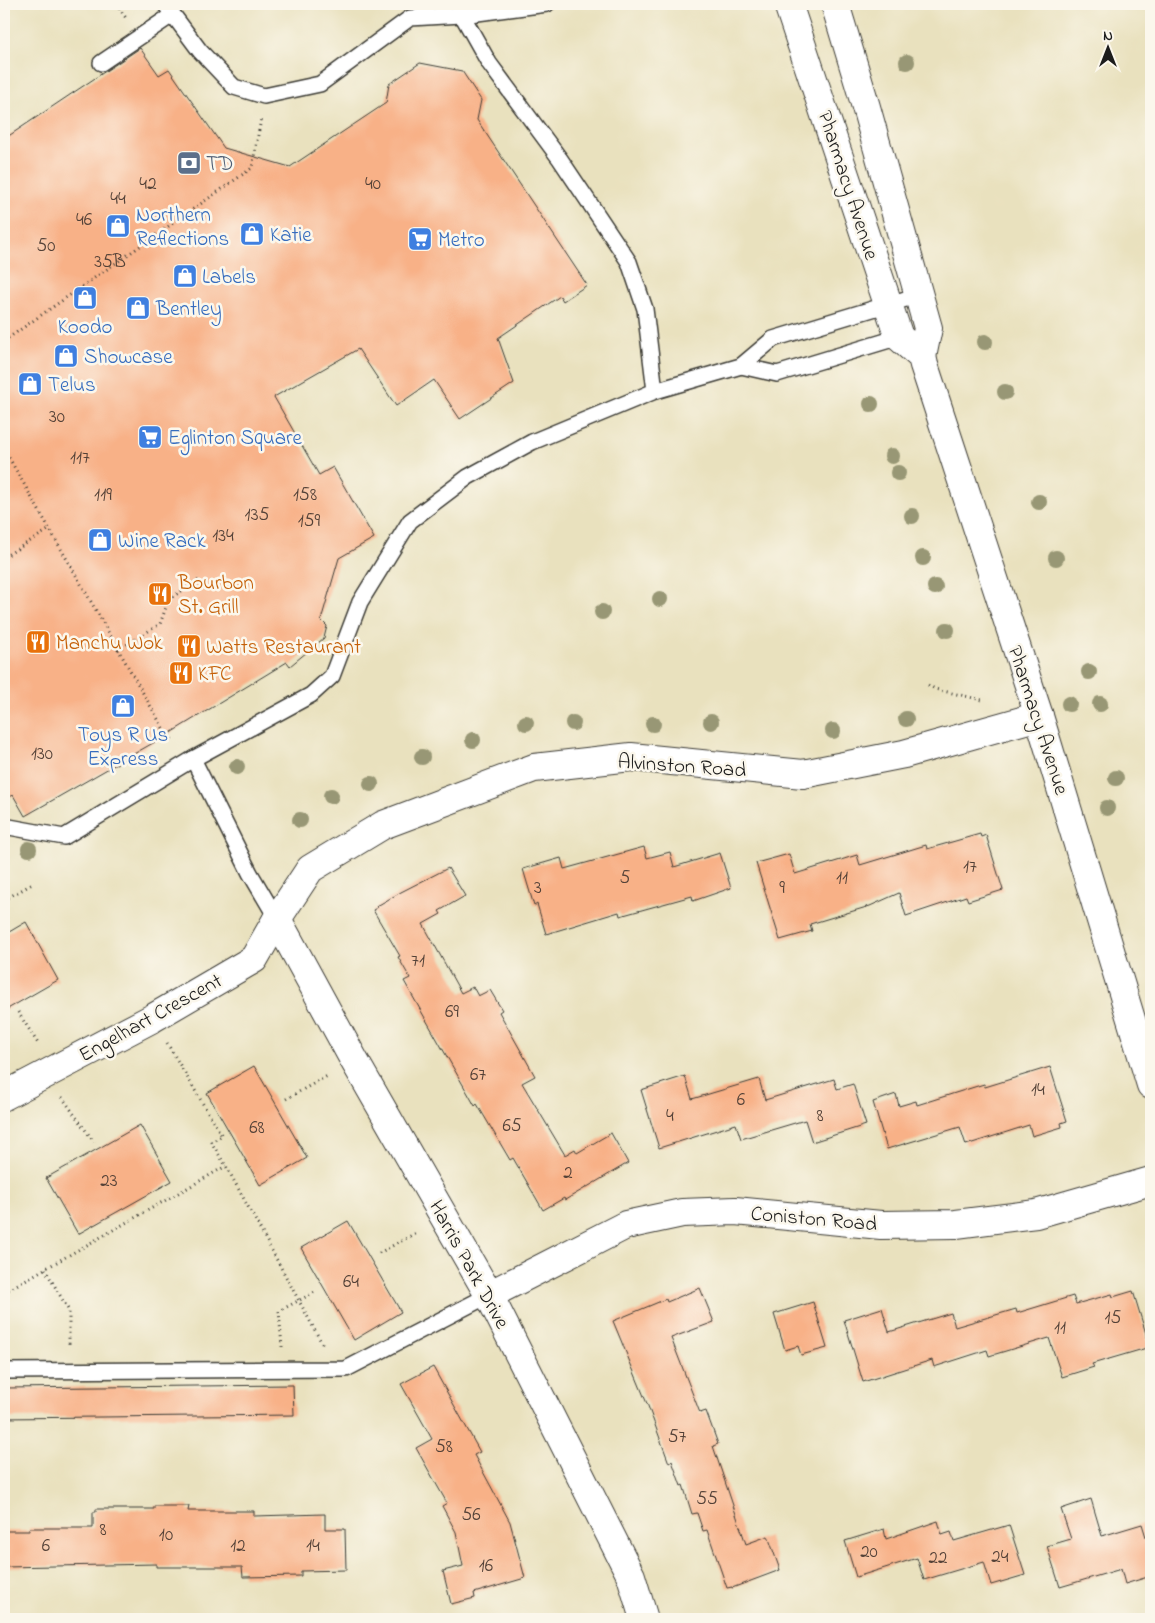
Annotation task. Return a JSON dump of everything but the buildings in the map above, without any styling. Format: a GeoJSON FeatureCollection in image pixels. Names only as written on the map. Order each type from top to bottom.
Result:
{"type":"FeatureCollection","features":[{"type":"Feature","properties":{"kind":"street","name":"Pharmacy Avenue"},"geometry":{"type":"LineString","coordinates":[[788,4],[899,337],[922,358]]}},
{"type":"Feature","properties":{"kind":"street","name":"Pharmacy Avenue"},"geometry":{"type":"LineString","coordinates":[[835,4],[928,328],[922,358],[1039,716],[1151,1085]]}},
{"type":"Feature","properties":{"kind":"street","name":"Alvinston Road"},"geometry":{"type":"LineString","coordinates":[[277,919],[310,868],[383,825],[534,768],[631,757],[803,774],[904,754],[1039,716]]}},
{"type":"Feature","properties":{"kind":"street","name":"Engelhart Crescent"},"geometry":{"type":"LineString","coordinates":[[4,1096],[152,1018],[254,959],[277,919]]}},
{"type":"Feature","properties":{"kind":"street","name":"Harris Park Drive"},"geometry":{"type":"LineString","coordinates":[[277,919],[354,1060],[489,1295],[631,1576],[644,1619]]}},
{"type":"Feature","properties":{"kind":"street","name":"Coniston Road"},"geometry":{"type":"LineString","coordinates":[[489,1295],[626,1225],[682,1213],[735,1211],[881,1225],[956,1224],[1036,1214],[1151,1181]]}},
{"type":"Feature","properties":{"kind":"lane"},"geometry":{"type":"LineString","coordinates":[[101,63],[169,9],[200,51],[234,87],[264,96],[320,84],[410,18],[462,15],[547,4]]}},
{"type":"Feature","properties":{"kind":"lane"},"geometry":{"type":"LineString","coordinates":[[462,15],[489,63],[560,159],[629,262],[645,309],[655,391]]}},
{"type":"Feature","properties":{"kind":"lane"},"geometry":{"type":"LineString","coordinates":[[4,826],[64,837],[193,759],[311,695],[332,676],[360,602],[410,521],[468,477],[532,442],[655,391],[741,366],[773,339],[919,295]]}},
{"type":"Feature","properties":{"kind":"lane"},"geometry":{"type":"LineString","coordinates":[[741,366],[777,374],[928,328]]}},
{"type":"Feature","properties":{"kind":"lane"},"geometry":{"type":"LineString","coordinates":[[193,759],[250,873],[277,919]]}},
{"type":"Feature","properties":{"kind":"lane"},"geometry":{"type":"LineString","coordinates":[[4,1371],[346,1369],[489,1295]]}},
{"type":"Feature","properties":{"kind":"path"},"geometry":{"type":"LineString","coordinates":[[4,341],[252,168],[264,96]]}},
{"type":"Feature","properties":{"kind":"path"},"geometry":{"type":"LineString","coordinates":[[4,449],[167,735],[193,759]]}},
{"type":"Feature","properties":{"kind":"path"},"geometry":{"type":"LineString","coordinates":[[4,557],[50,529]]}},
{"type":"Feature","properties":{"kind":"path"},"geometry":{"type":"LineString","coordinates":[[118,650],[160,624],[169,599],[199,580]]}},
{"type":"Feature","properties":{"kind":"path"},"geometry":{"type":"LineString","coordinates":[[928,685],[935,689],[983,700]]}},
{"type":"Feature","properties":{"kind":"path"},"geometry":{"type":"LineString","coordinates":[[4,900],[32,884]]}},
{"type":"Feature","properties":{"kind":"path"},"geometry":{"type":"LineString","coordinates":[[18,1012],[50,1072],[94,1142]]}},
{"type":"Feature","properties":{"kind":"path"},"geometry":{"type":"LineString","coordinates":[[152,1018],[222,1136],[212,1142],[336,1369]]}},
{"type":"Feature","properties":{"kind":"path"},"geometry":{"type":"LineString","coordinates":[[286,1099],[332,1073]]}},
{"type":"Feature","properties":{"kind":"path"},"geometry":{"type":"LineString","coordinates":[[4,1292],[226,1166]]}},
{"type":"Feature","properties":{"kind":"path"},"geometry":{"type":"LineString","coordinates":[[131,1213],[134,1218]]}},
{"type":"Feature","properties":{"kind":"path"},"geometry":{"type":"LineString","coordinates":[[379,1253],[421,1230]]}},
{"type":"Feature","properties":{"kind":"path"},"geometry":{"type":"LineString","coordinates":[[46,1269],[69,1311],[69,1370]]}},
{"type":"Feature","properties":{"kind":"path"},"geometry":{"type":"LineString","coordinates":[[283,1369],[279,1311],[315,1292]]}},
{"type":"Feature","properties":{"kind":"place","name":"TD"},"geometry":{"type":"Point","coordinates":[189,163]}},
{"type":"Feature","properties":{"kind":"place","name":"Northern Reflections"},"geometry":{"type":"Point","coordinates":[118,226]}},
{"type":"Feature","properties":{"kind":"place","name":"Katie"},"geometry":{"type":"Point","coordinates":[252,234]}},
{"type":"Feature","properties":{"kind":"place","name":"Metro"},"geometry":{"type":"Point","coordinates":[420,239]}},
{"type":"Feature","properties":{"kind":"place","name":"Labels"},"geometry":{"type":"Point","coordinates":[185,276]}},
{"type":"Feature","properties":{"kind":"place","name":"Koodo"},"geometry":{"type":"Point","coordinates":[85,298]}},
{"type":"Feature","properties":{"kind":"place","name":"Bentley"},"geometry":{"type":"Point","coordinates":[138,308]}},
{"type":"Feature","properties":{"kind":"place","name":"Showcase"},"geometry":{"type":"Point","coordinates":[66,356]}},
{"type":"Feature","properties":{"kind":"place","name":"Telus"},"geometry":{"type":"Point","coordinates":[30,384]}},
{"type":"Feature","properties":{"kind":"place","name":"Eglinton Square"},"geometry":{"type":"Point","coordinates":[150,437]}},
{"type":"Feature","properties":{"kind":"place","name":"Wine Rack"},"geometry":{"type":"Point","coordinates":[100,540]}},
{"type":"Feature","properties":{"kind":"place","name":"Bourbon St. Grill"},"geometry":{"type":"Point","coordinates":[160,594]}},
{"type":"Feature","properties":{"kind":"place","name":"Manchu Wok"},"geometry":{"type":"Point","coordinates":[38,642]}},
{"type":"Feature","properties":{"kind":"place","name":"Watts Restaurant"},"geometry":{"type":"Point","coordinates":[189,646]}},
{"type":"Feature","properties":{"kind":"place","name":"KFC"},"geometry":{"type":"Point","coordinates":[181,673]}},
{"type":"Feature","properties":{"kind":"place","name":"Toys R Us Express"},"geometry":{"type":"Point","coordinates":[123,706]}}]}
